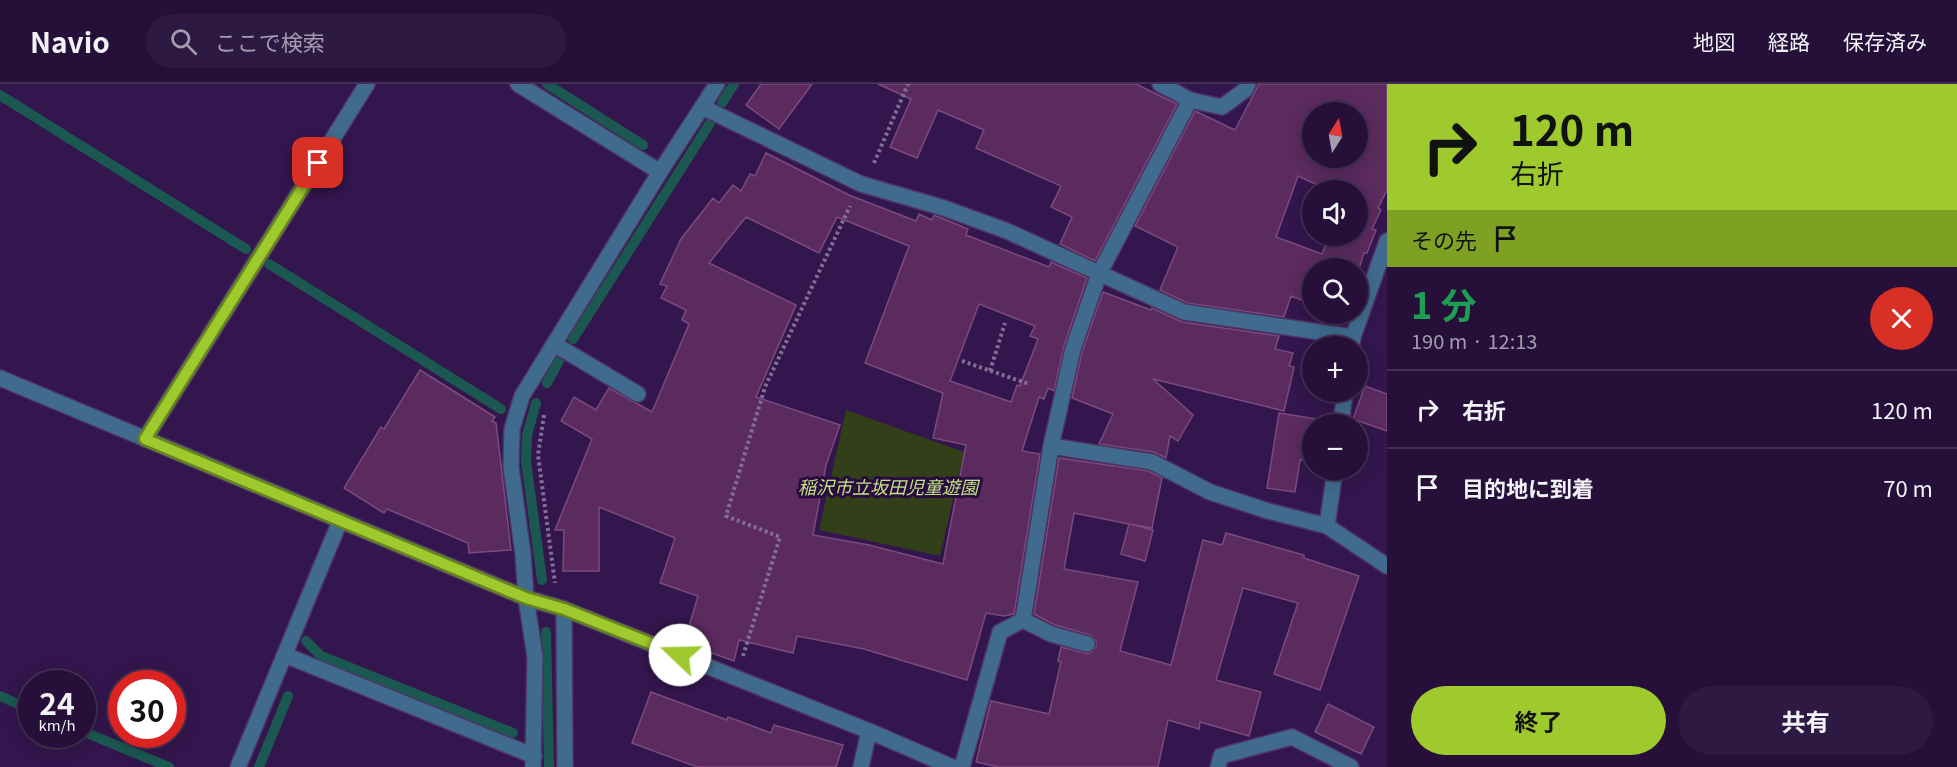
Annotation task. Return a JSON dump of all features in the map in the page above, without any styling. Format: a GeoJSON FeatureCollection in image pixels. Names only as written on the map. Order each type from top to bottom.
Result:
{"type":"FeatureCollection","features":[{"type":"Feature","properties":{"kind":"street"},"geometry":{"type":"LineString","coordinates":[[145,439],[367,84]]}},
{"type":"Feature","properties":{"kind":"street"},"geometry":{"type":"LineString","coordinates":[[518,84],[660,172]]}},
{"type":"Feature","properties":{"kind":"street"},"geometry":{"type":"LineString","coordinates":[[285,655],[534,761],[535,657],[511,467],[512,429],[522,396],[717,84]]}},
{"type":"Feature","properties":{"kind":"street"},"geometry":{"type":"LineString","coordinates":[[1160,84],[1190,100],[1222,107],[1245,90],[1248,84]]}},
{"type":"Feature","properties":{"kind":"street"},"geometry":{"type":"LineString","coordinates":[[1023,620],[1051,446],[1073,349],[1100,274],[1190,100]]}},
{"type":"Feature","properties":{"kind":"street"},"geometry":{"type":"LineString","coordinates":[[702,107],[861,184],[944,208],[1007,231],[1184,312],[1318,336]]}},
{"type":"Feature","properties":{"kind":"street"},"geometry":{"type":"LineString","coordinates":[[1354,336],[1387,242]]}},
{"type":"Feature","properties":{"kind":"street"},"geometry":{"type":"LineString","coordinates":[[554,344],[638,394]]}},
{"type":"Feature","properties":{"kind":"street"},"geometry":{"type":"LineString","coordinates":[[0,378],[526,598],[561,608],[869,731],[952,767]]}},
{"type":"Feature","properties":{"kind":"street"},"geometry":{"type":"LineString","coordinates":[[1051,446],[1152,462],[1210,492],[1268,511],[1327,526],[1387,566]]}},
{"type":"Feature","properties":{"kind":"street"},"geometry":{"type":"LineString","coordinates":[[1327,526],[1334,480]]}},
{"type":"Feature","properties":{"kind":"street"},"geometry":{"type":"LineString","coordinates":[[238,767],[340,521]]}},
{"type":"Feature","properties":{"kind":"street"},"geometry":{"type":"LineString","coordinates":[[561,608],[565,767]]}},
{"type":"Feature","properties":{"kind":"street"},"geometry":{"type":"LineString","coordinates":[[1023,620],[1051,634],[1087,644]]}},
{"type":"Feature","properties":{"kind":"street"},"geometry":{"type":"LineString","coordinates":[[962,767],[1000,632],[1023,620]]}},
{"type":"Feature","properties":{"kind":"street"},"geometry":{"type":"LineString","coordinates":[[861,767],[869,731]]}},
{"type":"Feature","properties":{"kind":"street"},"geometry":{"type":"LineString","coordinates":[[1218,767],[1221,756],[1292,737],[1351,767]]}},
{"type":"Feature","properties":{"kind":"path"},"geometry":{"type":"LineString","coordinates":[[736,678],[780,537],[726,516],[765,387],[861,184],[870,172],[908,84]]}},
{"type":"Feature","properties":{"kind":"path"},"geometry":{"type":"LineString","coordinates":[[990,370],[1005,323]]}},
{"type":"Feature","properties":{"kind":"path"},"geometry":{"type":"LineString","coordinates":[[962,361],[1029,384]]}},
{"type":"Feature","properties":{"kind":"path"},"geometry":{"type":"LineString","coordinates":[[546,405],[538,455],[561,608]]}},
{"type":"Feature","properties":{"kind":"green space","name":"稲沢市立坂田児童遊園"},"geometry":{"type":"Polygon","coordinates":[[[846,410],[964,452],[940,556],[819,530],[846,410]]]}},
{"type":"Feature","properties":{"kind":"building"},"geometry":{"type":"Polygon","coordinates":[[[761,84],[812,84],[779,129],[746,105],[761,84]]]}},
{"type":"Feature","properties":{"kind":"building"},"geometry":{"type":"Polygon","coordinates":[[[878,84],[1136,84],[1177,104],[1095,261],[1060,244],[1072,217],[1051,207],[1061,186],[976,148],[984,130],[938,110],[917,158],[890,147],[911,99],[878,84]]]}},
{"type":"Feature","properties":{"kind":"building"},"geometry":{"type":"Polygon","coordinates":[[[1259,84],[1387,84],[1387,190],[1378,208],[1381,210],[1372,229],[1376,230],[1367,253],[1364,253],[1362,258],[1302,258],[1302,300],[1291,296],[1284,317],[1187,303],[1160,290],[1178,247],[1135,226],[1195,111],[1235,130],[1259,84]]]}},
{"type":"Feature","properties":{"kind":"building"},"geometry":{"type":"Polygon","coordinates":[[[766,153],[849,195],[916,221],[919,214],[932,220],[934,215],[968,229],[966,235],[1049,267],[1051,262],[1087,278],[1064,346],[1054,391],[1048,388],[1044,399],[1039,397],[1022,451],[1040,454],[1014,614],[1004,616],[986,613],[967,680],[864,649],[797,636],[793,653],[739,640],[734,661],[684,643],[698,596],[660,583],[675,538],[599,507],[599,571],[563,571],[564,530],[555,530],[592,439],[561,421],[574,397],[596,410],[609,388],[652,412],[689,324],[682,320],[686,310],[661,298],[667,286],[660,284],[681,239],[713,198],[719,203],[733,185],[741,191],[750,174],[755,176],[766,153]],[[746,217],[709,263],[796,305],[756,397],[840,425],[826,465],[813,535],[869,545],[943,564],[966,445],[933,438],[943,393],[865,363],[909,246],[837,217],[819,253],[746,217]],[[979,304],[950,381],[1011,402],[1017,385],[1020,386],[1038,339],[1030,336],[1035,326],[979,304]]]}},
{"type":"Feature","properties":{"kind":"building"},"geometry":{"type":"Polygon","coordinates":[[[1103,292],[1151,310],[1152,308],[1182,322],[1279,336],[1275,349],[1293,353],[1289,366],[1294,367],[1284,411],[1153,379],[1193,415],[1178,441],[1170,436],[1166,458],[1154,452],[1099,444],[1113,414],[1072,398],[1082,352],[1103,292]]]}},
{"type":"Feature","properties":{"kind":"building"},"geometry":{"type":"Polygon","coordinates":[[[420,370],[495,417],[492,421],[496,423],[511,550],[469,553],[468,543],[387,509],[384,513],[344,488],[381,427],[384,429],[420,370]]]}},
{"type":"Feature","properties":{"kind":"building"},"geometry":{"type":"Polygon","coordinates":[[[1368,387],[1387,394],[1387,431],[1368,424],[1368,414],[1355,414],[1359,402],[1368,402],[1368,387]]]}},
{"type":"Feature","properties":{"kind":"building"},"geometry":{"type":"Polygon","coordinates":[[[1279,413],[1302,417],[1302,460],[1300,460],[1295,492],[1267,488],[1279,413]]]}},
{"type":"Feature","properties":{"kind":"building"},"geometry":{"type":"Polygon","coordinates":[[[1059,458],[1149,471],[1162,478],[1152,528],[1130,524],[1153,530],[1145,561],[1121,554],[1129,524],[1074,513],[1064,569],[1138,582],[1120,651],[1171,665],[1203,540],[1222,545],[1226,533],[1304,555],[1304,558],[1359,576],[1320,690],[1274,674],[1298,603],[1243,588],[1216,680],[1261,692],[1249,736],[1200,722],[1199,729],[1168,720],[1158,767],[998,767],[976,762],[991,701],[1049,714],[1061,662],[1058,661],[1061,647],[1089,654],[1096,647],[1096,641],[1090,635],[1055,625],[1034,614],[1059,458]]]}},
{"type":"Feature","properties":{"kind":"building"},"geometry":{"type":"Polygon","coordinates":[[[651,692],[727,720],[728,717],[771,733],[774,725],[843,745],[836,767],[697,767],[632,743],[651,692]]]}},
{"type":"Feature","properties":{"kind":"building"},"geometry":{"type":"Polygon","coordinates":[[[1328,704],[1374,727],[1361,754],[1315,732],[1328,704]]]}},
{"type":"Feature","properties":{"kind":"waterway"},"geometry":{"type":"LineString","coordinates":[[547,84],[643,145]]}},
{"type":"Feature","properties":{"kind":"waterway"},"geometry":{"type":"LineString","coordinates":[[722,103],[734,84]]}},
{"type":"Feature","properties":{"kind":"waterway"},"geometry":{"type":"LineString","coordinates":[[0,95],[246,249]]}},
{"type":"Feature","properties":{"kind":"waterway"},"geometry":{"type":"LineString","coordinates":[[573,339],[710,123]]}},
{"type":"Feature","properties":{"kind":"waterway"},"geometry":{"type":"LineString","coordinates":[[269,264],[501,409]]}},
{"type":"Feature","properties":{"kind":"waterway"},"geometry":{"type":"LineString","coordinates":[[547,383],[561,357]]}},
{"type":"Feature","properties":{"kind":"waterway"},"geometry":{"type":"LineString","coordinates":[[536,403],[527,435],[526,461],[542,580]]}},
{"type":"Feature","properties":{"kind":"waterway"},"geometry":{"type":"LineString","coordinates":[[546,632],[549,767]]}},
{"type":"Feature","properties":{"kind":"waterway"},"geometry":{"type":"LineString","coordinates":[[306,641],[321,656],[513,733]]}},
{"type":"Feature","properties":{"kind":"waterway"},"geometry":{"type":"LineString","coordinates":[[0,696],[18,704]]}},
{"type":"Feature","properties":{"kind":"waterway"},"geometry":{"type":"LineString","coordinates":[[259,767],[288,696]]}},
{"type":"Feature","properties":{"kind":"waterway"},"geometry":{"type":"LineString","coordinates":[[96,737],[169,767]]}},
{"type":"Feature","properties":{"kind":"route"},"geometry":{"type":"LineString","coordinates":[[318,163],[145,439],[526,598],[564,609],[680,655]]}}]}
